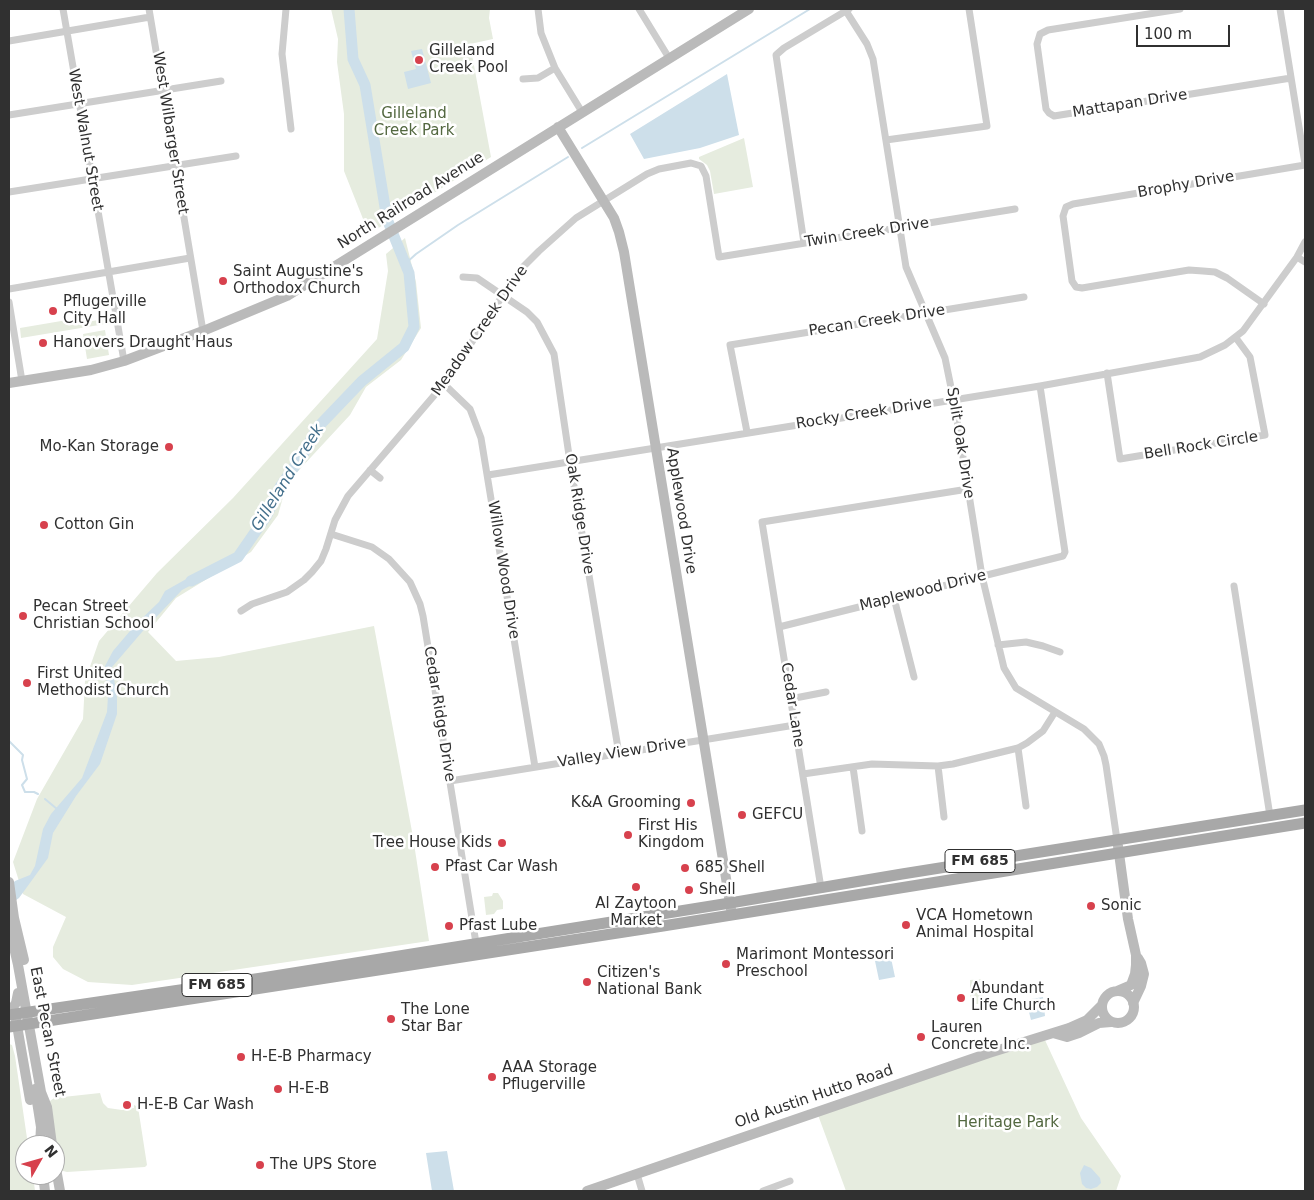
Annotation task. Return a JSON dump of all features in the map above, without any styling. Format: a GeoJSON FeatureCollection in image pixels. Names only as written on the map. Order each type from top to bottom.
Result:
{"type":"FeatureCollection","features":[{"type":"Feature","properties":{"kind":"main road","name":"FM 685"},"geometry":{"type":"LineString","coordinates":[[21,1018],[51,1020],[400,961],[476,943],[1305,810]]}},
{"type":"Feature","properties":{"kind":"main road","name":"FM 685"},"geometry":{"type":"LineString","coordinates":[[21,1018],[245,980],[400,961],[732,915],[1305,823]]}},
{"type":"Feature","properties":{"kind":"street","name":"West Walnut Street"},"geometry":{"type":"LineString","coordinates":[[63,9],[124,361]]}},
{"type":"Feature","properties":{"kind":"street","name":"West Wilbarger Street"},"geometry":{"type":"LineString","coordinates":[[149,9],[203,331]]}},
{"type":"Feature","properties":{"kind":"street"},"geometry":{"type":"LineString","coordinates":[[286,9],[282,54],[291,128]]}},
{"type":"Feature","properties":{"kind":"street"},"geometry":{"type":"LineString","coordinates":[[538,9],[541,33],[555,68],[582,112]]}},
{"type":"Feature","properties":{"kind":"street"},"geometry":{"type":"LineString","coordinates":[[639,9],[669,58]]}},
{"type":"Feature","properties":{"kind":"street","name":"North Railroad Avenue"},"geometry":{"type":"LineString","coordinates":[[9,383],[91,370],[124,361],[287,296],[749,9]]}},
{"type":"Feature","properties":{"kind":"street"},"geometry":{"type":"LineString","coordinates":[[886,140],[987,126],[969,9]]}},
{"type":"Feature","properties":{"kind":"street","name":"Mattapan Drive"},"geometry":{"type":"LineString","coordinates":[[1180,9],[1048,30],[1040,34],[1037,44],[1046,109],[1054,116],[1292,78]]}},
{"type":"Feature","properties":{"kind":"street"},"geometry":{"type":"LineString","coordinates":[[1280,9],[1305,165]]}},
{"type":"Feature","properties":{"kind":"street"},"geometry":{"type":"LineString","coordinates":[[804,243],[775,59],[778,52],[847,10]]}},
{"type":"Feature","properties":{"kind":"street","name":"Split Oak Drive"},"geometry":{"type":"LineString","coordinates":[[847,10],[873,59],[906,267],[945,358],[954,400],[982,576],[1007,675],[1016,688],[1084,729],[1102,750],[1117,840]]}},
{"type":"Feature","properties":{"kind":"street"},"geometry":{"type":"LineString","coordinates":[[9,42],[150,17]]}},
{"type":"Feature","properties":{"kind":"street"},"geometry":{"type":"LineString","coordinates":[[523,79],[538,78],[555,68]]}},
{"type":"Feature","properties":{"kind":"street"},"geometry":{"type":"LineString","coordinates":[[9,115],[221,81]]}},
{"type":"Feature","properties":{"kind":"street","name":"Applewood Drive"},"geometry":{"type":"LineString","coordinates":[[558,127],[617,225],[624,252],[732,915]]}},
{"type":"Feature","properties":{"kind":"street"},"geometry":{"type":"LineString","coordinates":[[9,192],[236,156]]}},
{"type":"Feature","properties":{"kind":"street","name":"Meadow Creek Drive"},"geometry":{"type":"LineString","coordinates":[[241,611],[252,604],[286,592],[304,580],[320,561],[340,508],[348,496],[444,384],[522,268],[576,218],[652,171],[691,163],[701,166],[706,176],[719,257]]}},
{"type":"Feature","properties":{"kind":"street","name":"Brophy Drive"},"geometry":{"type":"LineString","coordinates":[[1264,304],[1227,278],[1215,272],[1189,270],[1082,288],[1076,287],[1072,281],[1063,216],[1066,207],[1073,204],[1305,165]]}},
{"type":"Feature","properties":{"kind":"street","name":"Twin Creek Drive"},"geometry":{"type":"LineString","coordinates":[[719,257],[1016,209]]}},
{"type":"Feature","properties":{"kind":"street","name":"Rocky Creek Drive"},"geometry":{"type":"LineString","coordinates":[[488,475],[1040,386],[1200,358],[1236,338],[1264,304],[1297,257],[1305,242]]}},
{"type":"Feature","properties":{"kind":"street"},"geometry":{"type":"LineString","coordinates":[[1297,257],[1305,262]]}},
{"type":"Feature","properties":{"kind":"street"},"geometry":{"type":"LineString","coordinates":[[9,289],[190,258]]}},
{"type":"Feature","properties":{"kind":"street","name":"Oak Ridge Drive"},"geometry":{"type":"LineString","coordinates":[[463,276],[477,278],[527,312],[537,322],[554,354],[570,462],[619,754]]}},
{"type":"Feature","properties":{"kind":"street","name":"Pecan Creek Drive"},"geometry":{"type":"LineString","coordinates":[[747,432],[730,345],[1024,297]]}},
{"type":"Feature","properties":{"kind":"street"},"geometry":{"type":"LineString","coordinates":[[9,302],[22,381]]}},
{"type":"Feature","properties":{"kind":"street","name":"Bell Rock Circle"},"geometry":{"type":"LineString","coordinates":[[1108,373],[1120,459],[1265,435],[1250,357],[1236,338]]}},
{"type":"Feature","properties":{"kind":"street","name":"Willow Wood Drive"},"geometry":{"type":"LineString","coordinates":[[444,384],[470,409],[478,425],[488,475],[535,767]]}},
{"type":"Feature","properties":{"kind":"street","name":"Maplewood Drive"},"geometry":{"type":"LineString","coordinates":[[779,626],[1063,556],[1065,552],[1040,386]]}},
{"type":"Feature","properties":{"kind":"street"},"geometry":{"type":"LineString","coordinates":[[370,470],[380,478]]}},
{"type":"Feature","properties":{"kind":"street","name":"Cedar Lane"},"geometry":{"type":"LineString","coordinates":[[821,888],[762,522],[968,489]]}},
{"type":"Feature","properties":{"kind":"street","name":"Cedar Ridge Drive"},"geometry":{"type":"LineString","coordinates":[[331,534],[372,547],[389,558],[410,582],[416,594],[423,616],[476,943]]}},
{"type":"Feature","properties":{"kind":"street"},"geometry":{"type":"LineString","coordinates":[[1234,586],[1270,816]]}},
{"type":"Feature","properties":{"kind":"street"},"geometry":{"type":"LineString","coordinates":[[894,598],[914,676]]}},
{"type":"Feature","properties":{"kind":"street"},"geometry":{"type":"LineString","coordinates":[[998,645],[1026,642],[1060,652]]}},
{"type":"Feature","properties":{"kind":"street"},"geometry":{"type":"LineString","coordinates":[[790,699],[826,692]]}},
{"type":"Feature","properties":{"kind":"street"},"geometry":{"type":"LineString","coordinates":[[803,774],[853,766],[890,764],[938,766],[1018,748],[1035,738],[1055,712]]}},
{"type":"Feature","properties":{"kind":"street","name":"Valley View Drive"},"geometry":{"type":"LineString","coordinates":[[450,782],[795,725]]}},
{"type":"Feature","properties":{"kind":"street"},"geometry":{"type":"LineString","coordinates":[[1018,748],[1026,806]]}},
{"type":"Feature","properties":{"kind":"street"},"geometry":{"type":"LineString","coordinates":[[853,766],[862,831]]}},
{"type":"Feature","properties":{"kind":"street"},"geometry":{"type":"LineString","coordinates":[[938,766],[944,817]]}},
{"type":"Feature","properties":{"kind":"street","name":"Old Austin Hutto Road"},"geometry":{"type":"LineString","coordinates":[[587,1191],[1087,1020],[1102,1005],[1107,996],[1131,985],[1135,974],[1136,955],[1128,919],[1117,840]]}},
{"type":"Feature","properties":{"kind":"street","name":"East Pecan Street"},"geometry":{"type":"LineString","coordinates":[[9,882],[21,1018]]}},
{"type":"Feature","properties":{"kind":"street","name":"East Pecan Street"},"geometry":{"type":"LineString","coordinates":[[9,946],[21,1018],[41,1092],[47,1107],[51,1135]]}},
{"type":"Feature","properties":{"kind":"street","name":"Old Austin Hutto Road"},"geometry":{"type":"LineString","coordinates":[[1052,1033],[1068,1037],[1099,1023],[1121,1022],[1130,1017],[1133,1008],[1132,1003],[1141,986],[1144,974],[1141,963],[1136,955]]}},
{"type":"Feature","properties":{"kind":"street"},"geometry":{"type":"LineString","coordinates":[[1117,991],[1127,994],[1132,1003]]}},
{"type":"Feature","properties":{"kind":"street"},"geometry":{"type":"LineString","coordinates":[[1102,1005],[1104,1015],[1111,1022]]}},
{"type":"Feature","properties":{"kind":"street"},"geometry":{"type":"LineString","coordinates":[[21,1018],[37,1135]]}},
{"type":"Feature","properties":{"kind":"street"},"geometry":{"type":"LineString","coordinates":[[47,1107],[47,1093],[38,1034],[41,1028],[51,1020]]}},
{"type":"Feature","properties":{"kind":"street"},"geometry":{"type":"LineString","coordinates":[[637,1174],[642,1191]]}},
{"type":"Feature","properties":{"kind":"street"},"geometry":{"type":"LineString","coordinates":[[763,1191],[790,1181]]}},
{"type":"Feature","properties":{"kind":"green space","name":"Gilleland Creek Park"},"geometry":{"type":"Polygon","coordinates":[[[331,9],[490,9],[489,18],[493,39],[470,44],[491,157],[369,234],[344,171],[344,114],[337,62],[338,39],[331,9]]]}},
{"type":"Feature","properties":{"kind":"green space"},"geometry":{"type":"Polygon","coordinates":[[[744,138],[753,187],[714,194],[710,171],[699,157],[744,138]]]}},
{"type":"Feature","properties":{"kind":"green space"},"geometry":{"type":"Polygon","coordinates":[[[405,238],[416,282],[421,328],[401,360],[366,387],[350,415],[287,483],[278,515],[251,552],[176,598],[148,632],[176,661],[219,657],[374,626],[413,837],[429,941],[132,985],[88,982],[63,969],[53,957],[53,947],[66,917],[23,894],[13,862],[37,799],[83,719],[85,681],[99,641],[157,573],[233,498],[377,339],[388,271],[386,254],[405,238]]]}},
{"type":"Feature","properties":{"kind":"green space"},"geometry":{"type":"Polygon","coordinates":[[[73,319],[75,324],[104,319],[105,324],[21,338],[20,328],[73,319]]]}},
{"type":"Feature","properties":{"kind":"green space"},"geometry":{"type":"Polygon","coordinates":[[[105,330],[109,355],[87,359],[83,334],[105,330]]]}},
{"type":"Feature","properties":{"kind":"green space"},"geometry":{"type":"Polygon","coordinates":[[[493,893],[498,893],[503,901],[503,909],[497,910],[494,914],[486,915],[484,897],[492,896],[493,893]]]}},
{"type":"Feature","properties":{"kind":"green space"},"geometry":{"type":"Polygon","coordinates":[[[983,979],[983,1004],[970,1004],[970,980],[983,979]]]}},
{"type":"Feature","properties":{"kind":"green space","name":"Heritage Park"},"geometry":{"type":"Polygon","coordinates":[[[1044,1038],[1081,1118],[1121,1176],[1116,1191],[846,1191],[818,1115],[1044,1038]]]}},
{"type":"Feature","properties":{"kind":"green space"},"geometry":{"type":"Polygon","coordinates":[[[9,1044],[12,1045],[15,1056],[27,1135],[15,1135],[15,1185],[34,1185],[35,1191],[9,1191],[9,1044]]]}},
{"type":"Feature","properties":{"kind":"green space"},"geometry":{"type":"Polygon","coordinates":[[[100,1093],[103,1103],[108,1108],[122,1110],[134,1108],[134,1105],[138,1107],[147,1165],[145,1167],[65,1171],[65,1135],[54,1135],[49,1107],[50,1101],[54,1098],[100,1093]]]}},
{"type":"Feature","properties":{"kind":"water","name":"Gilleland Creek Pool"},"geometry":{"type":"Polygon","coordinates":[[[422,49],[431,83],[408,89],[404,72],[416,69],[411,51],[422,49]]]}},
{"type":"Feature","properties":{"kind":"water"},"geometry":{"type":"Polygon","coordinates":[[[727,74],[739,135],[700,148],[644,159],[630,134],[727,74]]]}},
{"type":"Feature","properties":{"kind":"water"},"geometry":{"type":"Polygon","coordinates":[[[204,569],[205,578],[182,590],[112,667],[117,697],[117,714],[100,764],[76,796],[53,833],[48,858],[19,898],[9,905],[9,887],[15,881],[30,875],[35,866],[43,829],[51,814],[82,778],[107,712],[108,696],[105,666],[113,651],[136,624],[159,602],[165,591],[204,569]]]}},
{"type":"Feature","properties":{"kind":"water"},"geometry":{"type":"Polygon","coordinates":[[[891,958],[895,977],[879,980],[875,961],[891,958]]]}},
{"type":"Feature","properties":{"kind":"water"},"geometry":{"type":"Polygon","coordinates":[[[1043,997],[1045,1016],[1031,1020],[1026,1000],[1043,997]]]}},
{"type":"Feature","properties":{"kind":"water"},"geometry":{"type":"Polygon","coordinates":[[[447,1151],[454,1191],[432,1191],[426,1153],[447,1151]]]}},
{"type":"Feature","properties":{"kind":"water"},"geometry":{"type":"Polygon","coordinates":[[[1084,1165],[1091,1168],[1100,1178],[1101,1183],[1097,1187],[1086,1188],[1082,1184],[1080,1173],[1084,1165]]]}},
{"type":"Feature","properties":{"kind":"waterway","name":"Gilleland Creek"},"geometry":{"type":"LineString","coordinates":[[191,581],[238,557],[267,515],[280,487],[304,453],[317,428],[362,381],[404,347],[414,327],[409,273],[387,219],[365,85],[353,59],[349,9]]}},
{"type":"Feature","properties":{"kind":"waterway"},"geometry":{"type":"LineString","coordinates":[[582,148],[810,9]]}},
{"type":"Feature","properties":{"kind":"waterway"},"geometry":{"type":"LineString","coordinates":[[405,264],[416,254],[458,225],[568,157]]}},
{"type":"Feature","properties":{"kind":"waterway"},"geometry":{"type":"LineString","coordinates":[[9,741],[23,755],[22,760],[27,779],[22,785],[25,792],[38,794]]}},
{"type":"Feature","properties":{"kind":"waterway"},"geometry":{"type":"LineString","coordinates":[[45,799],[57,809]]}},
{"type":"Feature","properties":{"kind":"place","name":"Gilleland Creek Pool"},"geometry":{"type":"Point","coordinates":[419,60]}},
{"type":"Feature","properties":{"kind":"place","name":"Saint Augustine's Orthodox Church"},"geometry":{"type":"Point","coordinates":[223,281]}},
{"type":"Feature","properties":{"kind":"place","name":"Pflugerville City Hall"},"geometry":{"type":"Point","coordinates":[53,311]}},
{"type":"Feature","properties":{"kind":"place","name":"Hanovers Draught Haus"},"geometry":{"type":"Point","coordinates":[43,343]}},
{"type":"Feature","properties":{"kind":"place","name":"Mo-Kan Storage"},"geometry":{"type":"Point","coordinates":[169,447]}},
{"type":"Feature","properties":{"kind":"place","name":"Cotton Gin"},"geometry":{"type":"Point","coordinates":[44,525]}},
{"type":"Feature","properties":{"kind":"place","name":"Pecan Street Christian School"},"geometry":{"type":"Point","coordinates":[23,616]}},
{"type":"Feature","properties":{"kind":"place","name":"First United Methodist Church"},"geometry":{"type":"Point","coordinates":[27,683]}},
{"type":"Feature","properties":{"kind":"place","name":"K&A Grooming"},"geometry":{"type":"Point","coordinates":[691,803]}},
{"type":"Feature","properties":{"kind":"place","name":"GEFCU"},"geometry":{"type":"Point","coordinates":[742,815]}},
{"type":"Feature","properties":{"kind":"place","name":"First His Kingdom"},"geometry":{"type":"Point","coordinates":[628,835]}},
{"type":"Feature","properties":{"kind":"place","name":"Tree House Kids"},"geometry":{"type":"Point","coordinates":[502,843]}},
{"type":"Feature","properties":{"kind":"place","name":"Pfast Car Wash"},"geometry":{"type":"Point","coordinates":[435,867]}},
{"type":"Feature","properties":{"kind":"place","name":"685 Shell"},"geometry":{"type":"Point","coordinates":[685,868]}},
{"type":"Feature","properties":{"kind":"place","name":"Al Zaytoon Market"},"geometry":{"type":"Point","coordinates":[636,887]}},
{"type":"Feature","properties":{"kind":"place","name":"Shell"},"geometry":{"type":"Point","coordinates":[689,890]}},
{"type":"Feature","properties":{"kind":"place","name":"Sonic"},"geometry":{"type":"Point","coordinates":[1091,906]}},
{"type":"Feature","properties":{"kind":"place","name":"VCA Hometown Animal Hospital"},"geometry":{"type":"Point","coordinates":[906,925]}},
{"type":"Feature","properties":{"kind":"place","name":"Pfast Lube"},"geometry":{"type":"Point","coordinates":[449,926]}},
{"type":"Feature","properties":{"kind":"place","name":"Marimont Montessori Preschool"},"geometry":{"type":"Point","coordinates":[726,964]}},
{"type":"Feature","properties":{"kind":"place","name":"Citizen's National Bank"},"geometry":{"type":"Point","coordinates":[587,982]}},
{"type":"Feature","properties":{"kind":"place","name":"Abundant Life Church"},"geometry":{"type":"Point","coordinates":[961,998]}},
{"type":"Feature","properties":{"kind":"place","name":"The Lone Star Bar"},"geometry":{"type":"Point","coordinates":[391,1019]}},
{"type":"Feature","properties":{"kind":"place","name":"Lauren Concrete Inc."},"geometry":{"type":"Point","coordinates":[921,1037]}},
{"type":"Feature","properties":{"kind":"place","name":"H-E-B Pharmacy"},"geometry":{"type":"Point","coordinates":[241,1057]}},
{"type":"Feature","properties":{"kind":"place","name":"AAA Storage Pflugerville"},"geometry":{"type":"Point","coordinates":[492,1077]}},
{"type":"Feature","properties":{"kind":"place","name":"H-E-B"},"geometry":{"type":"Point","coordinates":[278,1089]}},
{"type":"Feature","properties":{"kind":"place","name":"H-E-B Car Wash"},"geometry":{"type":"Point","coordinates":[127,1105]}},
{"type":"Feature","properties":{"kind":"place","name":"The UPS Store"},"geometry":{"type":"Point","coordinates":[260,1165]}}]}
